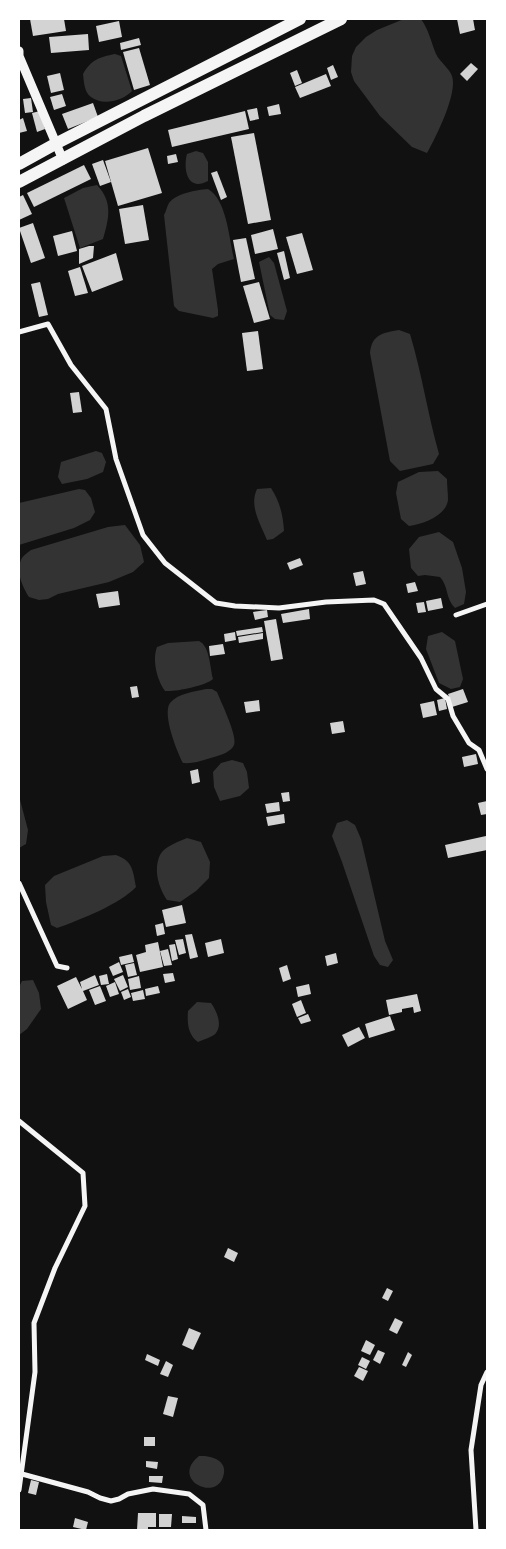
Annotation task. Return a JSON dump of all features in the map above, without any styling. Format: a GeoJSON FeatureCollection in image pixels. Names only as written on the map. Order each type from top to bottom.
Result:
{"type":"FeatureCollection","features":[{"type":"Feature","properties":{"kind":"highway"},"geometry":{"type":"LineString","coordinates":[[19,164],[56,143],[300,19]]}},
{"type":"Feature","properties":{"kind":"highway"},"geometry":{"type":"LineString","coordinates":[[19,182],[64,160],[144,116],[341,19]]}},
{"type":"Feature","properties":{"kind":"street"},"geometry":{"type":"LineString","coordinates":[[19,51],[19,56],[64,160]]}},
{"type":"Feature","properties":{"kind":"street"},"geometry":{"type":"LineString","coordinates":[[19,332],[48,324],[71,365],[106,409],[116,459],[143,535],[165,563],[216,603],[279,608],[326,602],[374,600],[384,604],[421,658],[436,689],[448,699],[453,716],[469,743],[479,750],[487,768]]}},
{"type":"Feature","properties":{"kind":"street"},"geometry":{"type":"LineString","coordinates":[[456,615],[487,604]]}},
{"type":"Feature","properties":{"kind":"street"},"geometry":{"type":"LineString","coordinates":[[19,883],[57,966],[67,968]]}},
{"type":"Feature","properties":{"kind":"street"},"geometry":{"type":"LineString","coordinates":[[19,1121],[83,1173],[85,1206],[55,1268],[34,1323],[35,1372],[19,1490]]}},
{"type":"Feature","properties":{"kind":"street"},"geometry":{"type":"LineString","coordinates":[[476,1530],[471,1450],[480,1385],[487,1372]]}},
{"type":"Feature","properties":{"kind":"street"},"geometry":{"type":"LineString","coordinates":[[21,1477],[88,1492],[112,1501],[128,1494],[153,1489],[190,1494],[202,1505],[206,1530]]}},
{"type":"Feature","properties":{"kind":"shaded area"},"geometry":{"type":"Polygon","coordinates":[[[404,19],[421,19],[436,54],[452,76],[453,84],[449,104],[427,153],[412,147],[380,116],[354,81],[351,72],[352,56],[356,47],[366,37],[377,30],[404,19]]]}},
{"type":"Feature","properties":{"kind":"shaded area"},"geometry":{"type":"Polygon","coordinates":[[[115,54],[121,56],[132,91],[118,100],[106,102],[96,100],[87,92],[83,74],[89,65],[96,60],[115,54]]]}},
{"type":"Feature","properties":{"kind":"shaded area"},"geometry":{"type":"Polygon","coordinates":[[[196,151],[203,153],[208,162],[208,181],[201,184],[195,184],[191,181],[186,172],[187,154],[196,151]]]}},
{"type":"Feature","properties":{"kind":"shaded area"},"geometry":{"type":"Polygon","coordinates":[[[97,185],[108,204],[108,217],[103,239],[80,248],[64,198],[83,188],[97,185]]]}},
{"type":"Feature","properties":{"kind":"shaded area"},"geometry":{"type":"Polygon","coordinates":[[[208,189],[214,194],[223,211],[234,259],[218,264],[212,269],[218,310],[218,316],[213,318],[179,311],[174,306],[164,215],[169,203],[182,194],[208,189]]]}},
{"type":"Feature","properties":{"kind":"shaded area"},"geometry":{"type":"Polygon","coordinates":[[[269,257],[274,263],[287,311],[284,320],[275,319],[270,315],[259,262],[269,257]]]}},
{"type":"Feature","properties":{"kind":"shaded area"},"geometry":{"type":"Polygon","coordinates":[[[399,330],[410,334],[439,454],[433,464],[400,471],[390,461],[370,353],[376,338],[399,330]]]}},
{"type":"Feature","properties":{"kind":"shaded area"},"geometry":{"type":"Polygon","coordinates":[[[96,451],[102,453],[106,462],[103,472],[87,479],[62,484],[58,477],[61,462],[96,451]]]}},
{"type":"Feature","properties":{"kind":"shaded area"},"geometry":{"type":"Polygon","coordinates":[[[438,471],[447,479],[448,500],[446,506],[443,511],[433,518],[409,526],[401,519],[396,493],[398,482],[419,472],[438,471]]]}},
{"type":"Feature","properties":{"kind":"shaded area"},"geometry":{"type":"Polygon","coordinates":[[[271,488],[277,498],[284,531],[273,539],[267,540],[256,514],[254,502],[257,489],[271,488]]]}},
{"type":"Feature","properties":{"kind":"shaded area"},"geometry":{"type":"Polygon","coordinates":[[[79,489],[85,490],[91,498],[95,512],[90,520],[74,528],[19,545],[19,503],[79,489]]]}},
{"type":"Feature","properties":{"kind":"shaded area"},"geometry":{"type":"Polygon","coordinates":[[[125,525],[140,545],[144,562],[133,572],[109,582],[58,594],[48,599],[39,600],[29,597],[22,583],[19,568],[22,558],[31,550],[108,527],[125,525]]]}},
{"type":"Feature","properties":{"kind":"shaded area"},"geometry":{"type":"Polygon","coordinates":[[[439,532],[453,542],[462,568],[466,592],[464,604],[455,608],[440,577],[418,576],[411,568],[409,549],[419,537],[439,532]]]}},
{"type":"Feature","properties":{"kind":"shaded area"},"geometry":{"type":"Polygon","coordinates":[[[442,632],[455,641],[463,679],[460,687],[451,689],[439,683],[426,649],[428,636],[442,632]]]}},
{"type":"Feature","properties":{"kind":"shaded area"},"geometry":{"type":"Polygon","coordinates":[[[199,641],[207,652],[213,679],[190,688],[165,691],[156,670],[155,658],[157,647],[168,643],[199,641]]]}},
{"type":"Feature","properties":{"kind":"shaded area"},"geometry":{"type":"Polygon","coordinates":[[[212,689],[217,692],[234,735],[234,745],[220,755],[195,762],[183,763],[171,733],[168,708],[170,703],[177,697],[212,689]]]}},
{"type":"Feature","properties":{"kind":"shaded area"},"geometry":{"type":"Polygon","coordinates":[[[232,760],[243,763],[247,772],[249,788],[240,796],[220,801],[214,787],[213,772],[221,763],[232,760]]]}},
{"type":"Feature","properties":{"kind":"shaded area"},"geometry":{"type":"Polygon","coordinates":[[[19,796],[28,830],[26,844],[19,848],[19,796]]]}},
{"type":"Feature","properties":{"kind":"shaded area"},"geometry":{"type":"Polygon","coordinates":[[[347,820],[355,825],[361,839],[385,941],[393,960],[388,967],[380,965],[374,956],[332,836],[337,823],[347,820]]]}},
{"type":"Feature","properties":{"kind":"shaded area"},"geometry":{"type":"Polygon","coordinates":[[[187,838],[201,842],[210,862],[209,878],[196,891],[180,902],[167,900],[158,879],[158,861],[165,849],[187,838]]]}},
{"type":"Feature","properties":{"kind":"shaded area"},"geometry":{"type":"Polygon","coordinates":[[[116,855],[126,860],[131,867],[136,887],[120,899],[88,916],[57,928],[51,925],[46,902],[45,885],[54,876],[103,856],[116,855]]]}},
{"type":"Feature","properties":{"kind":"shaded area"},"geometry":{"type":"Polygon","coordinates":[[[33,980],[39,993],[41,1009],[27,1029],[19,1035],[19,987],[22,981],[33,980]]]}},
{"type":"Feature","properties":{"kind":"shaded area"},"geometry":{"type":"Polygon","coordinates":[[[197,1002],[211,1003],[219,1021],[215,1034],[198,1042],[190,1032],[188,1020],[188,1011],[197,1002]]]}},
{"type":"Feature","properties":{"kind":"shaded area"},"geometry":{"type":"Polygon","coordinates":[[[199,1456],[214,1458],[224,1467],[223,1477],[212,1488],[197,1484],[189,1472],[191,1465],[199,1456]]]}},
{"type":"Feature","properties":{"kind":"building"},"geometry":{"type":"Polygon","coordinates":[[[30,19],[64,19],[66,31],[33,36],[30,19]]]}},
{"type":"Feature","properties":{"kind":"building"},"geometry":{"type":"Polygon","coordinates":[[[457,19],[473,19],[475,30],[460,34],[457,19]]]}},
{"type":"Feature","properties":{"kind":"building"},"geometry":{"type":"Polygon","coordinates":[[[119,21],[122,37],[99,42],[96,26],[119,21]]]}},
{"type":"Feature","properties":{"kind":"building"},"geometry":{"type":"Polygon","coordinates":[[[88,34],[89,50],[51,53],[49,37],[88,34]]]}},
{"type":"Feature","properties":{"kind":"building"},"geometry":{"type":"Polygon","coordinates":[[[139,38],[141,45],[121,50],[120,43],[139,38]]]}},
{"type":"Feature","properties":{"kind":"building"},"geometry":{"type":"Polygon","coordinates":[[[139,48],[150,85],[134,90],[123,52],[139,48]]]}},
{"type":"Feature","properties":{"kind":"building"},"geometry":{"type":"Polygon","coordinates":[[[471,63],[478,69],[467,81],[460,74],[471,63]]]}},
{"type":"Feature","properties":{"kind":"building"},"geometry":{"type":"Polygon","coordinates":[[[333,65],[338,77],[331,80],[327,68],[333,65]]]}},
{"type":"Feature","properties":{"kind":"building"},"geometry":{"type":"Polygon","coordinates":[[[297,70],[302,83],[295,86],[290,73],[297,70]]]}},
{"type":"Feature","properties":{"kind":"building"},"geometry":{"type":"Polygon","coordinates":[[[60,73],[64,90],[51,93],[47,76],[60,73]]]}},
{"type":"Feature","properties":{"kind":"building"},"geometry":{"type":"Polygon","coordinates":[[[326,74],[331,86],[300,98],[295,87],[326,74]]]}},
{"type":"Feature","properties":{"kind":"building"},"geometry":{"type":"Polygon","coordinates":[[[62,94],[66,106],[54,110],[50,97],[62,94]]]}},
{"type":"Feature","properties":{"kind":"building"},"geometry":{"type":"Polygon","coordinates":[[[31,98],[33,112],[25,113],[23,99],[31,98]]]}},
{"type":"Feature","properties":{"kind":"building"},"geometry":{"type":"Polygon","coordinates":[[[93,103],[98,117],[68,129],[62,114],[93,103]]]}},
{"type":"Feature","properties":{"kind":"building"},"geometry":{"type":"Polygon","coordinates":[[[279,104],[281,114],[269,116],[267,107],[279,104]]]}},
{"type":"Feature","properties":{"kind":"building"},"geometry":{"type":"Polygon","coordinates":[[[257,108],[259,119],[250,121],[247,110],[257,108]]]}},
{"type":"Feature","properties":{"kind":"building"},"geometry":{"type":"Polygon","coordinates":[[[40,111],[45,129],[37,132],[32,113],[40,111]]]}},
{"type":"Feature","properties":{"kind":"building"},"geometry":{"type":"Polygon","coordinates":[[[245,111],[249,129],[172,147],[168,130],[245,111]]]}},
{"type":"Feature","properties":{"kind":"building"},"geometry":{"type":"Polygon","coordinates":[[[23,118],[27,131],[19,133],[19,120],[23,118]]]}},
{"type":"Feature","properties":{"kind":"building"},"geometry":{"type":"Polygon","coordinates":[[[254,133],[271,220],[248,224],[231,137],[254,133]]]}},
{"type":"Feature","properties":{"kind":"building"},"geometry":{"type":"Polygon","coordinates":[[[148,148],[162,193],[118,206],[105,161],[148,148]]]}},
{"type":"Feature","properties":{"kind":"building"},"geometry":{"type":"Polygon","coordinates":[[[176,154],[178,162],[168,164],[167,156],[176,154]]]}},
{"type":"Feature","properties":{"kind":"building"},"geometry":{"type":"Polygon","coordinates":[[[103,160],[111,182],[100,186],[92,164],[103,160]]]}},
{"type":"Feature","properties":{"kind":"building"},"geometry":{"type":"Polygon","coordinates":[[[84,165],[91,179],[34,207],[27,193],[84,165]]]}},
{"type":"Feature","properties":{"kind":"building"},"geometry":{"type":"Polygon","coordinates":[[[217,171],[227,197],[221,200],[211,173],[217,171]]]}},
{"type":"Feature","properties":{"kind":"building"},"geometry":{"type":"Polygon","coordinates":[[[23,195],[32,214],[19,220],[19,197],[23,195]]]}},
{"type":"Feature","properties":{"kind":"building"},"geometry":{"type":"Polygon","coordinates":[[[143,205],[149,240],[125,244],[119,209],[143,205]]]}},
{"type":"Feature","properties":{"kind":"building"},"geometry":{"type":"Polygon","coordinates":[[[33,223],[45,258],[31,263],[19,228],[33,223]]]}},
{"type":"Feature","properties":{"kind":"building"},"geometry":{"type":"Polygon","coordinates":[[[273,229],[278,249],[255,254],[251,235],[273,229]]]}},
{"type":"Feature","properties":{"kind":"building"},"geometry":{"type":"Polygon","coordinates":[[[72,231],[77,251],[58,256],[53,236],[72,231]]]}},
{"type":"Feature","properties":{"kind":"building"},"geometry":{"type":"Polygon","coordinates":[[[302,233],[313,270],[297,274],[286,237],[302,233]]]}},
{"type":"Feature","properties":{"kind":"building"},"geometry":{"type":"Polygon","coordinates":[[[246,238],[255,279],[241,282],[233,240],[246,238]]]}},
{"type":"Feature","properties":{"kind":"building"},"geometry":{"type":"Polygon","coordinates":[[[94,246],[93,258],[79,264],[79,249],[94,246]]]}},
{"type":"Feature","properties":{"kind":"building"},"geometry":{"type":"Polygon","coordinates":[[[284,251],[290,278],[284,280],[277,253],[284,251]]]}},
{"type":"Feature","properties":{"kind":"building"},"geometry":{"type":"Polygon","coordinates":[[[116,253],[123,280],[92,292],[82,266],[116,253]]]}},
{"type":"Feature","properties":{"kind":"building"},"geometry":{"type":"Polygon","coordinates":[[[80,267],[88,293],[75,296],[68,271],[80,267]]]}},
{"type":"Feature","properties":{"kind":"building"},"geometry":{"type":"Polygon","coordinates":[[[40,282],[48,315],[39,317],[31,284],[40,282]]]}},
{"type":"Feature","properties":{"kind":"building"},"geometry":{"type":"Polygon","coordinates":[[[259,282],[270,319],[254,323],[243,286],[259,282]]]}},
{"type":"Feature","properties":{"kind":"building"},"geometry":{"type":"Polygon","coordinates":[[[258,331],[263,369],[247,371],[242,333],[258,331]]]}},
{"type":"Feature","properties":{"kind":"building"},"geometry":{"type":"Polygon","coordinates":[[[79,392],[82,412],[73,413],[70,393],[79,392]]]}},
{"type":"Feature","properties":{"kind":"building"},"geometry":{"type":"Polygon","coordinates":[[[300,558],[303,565],[290,570],[287,563],[300,558]]]}},
{"type":"Feature","properties":{"kind":"building"},"geometry":{"type":"Polygon","coordinates":[[[363,571],[366,584],[356,586],[353,573],[363,571]]]}},
{"type":"Feature","properties":{"kind":"building"},"geometry":{"type":"Polygon","coordinates":[[[415,582],[418,591],[408,593],[406,584],[415,582]]]}},
{"type":"Feature","properties":{"kind":"building"},"geometry":{"type":"Polygon","coordinates":[[[118,591],[120,605],[99,608],[96,594],[118,591]]]}},
{"type":"Feature","properties":{"kind":"building"},"geometry":{"type":"Polygon","coordinates":[[[441,598],[443,608],[428,611],[426,601],[441,598]]]}},
{"type":"Feature","properties":{"kind":"building"},"geometry":{"type":"Polygon","coordinates":[[[424,602],[426,612],[418,613],[416,603],[424,602]]]}},
{"type":"Feature","properties":{"kind":"building"},"geometry":{"type":"Polygon","coordinates":[[[309,609],[310,619],[283,623],[281,614],[309,609]]]}},
{"type":"Feature","properties":{"kind":"building"},"geometry":{"type":"Polygon","coordinates":[[[267,610],[268,617],[255,620],[253,612],[267,610]]]}},
{"type":"Feature","properties":{"kind":"building"},"geometry":{"type":"Polygon","coordinates":[[[276,619],[283,659],[271,661],[264,621],[276,619]]]}},
{"type":"Feature","properties":{"kind":"building"},"geometry":{"type":"Polygon","coordinates":[[[262,627],[263,632],[237,636],[236,631],[262,627]]]}},
{"type":"Feature","properties":{"kind":"building"},"geometry":{"type":"Polygon","coordinates":[[[235,632],[236,640],[225,642],[224,634],[235,632]]]}},
{"type":"Feature","properties":{"kind":"building"},"geometry":{"type":"Polygon","coordinates":[[[263,633],[263,639],[239,643],[238,637],[263,633]]]}},
{"type":"Feature","properties":{"kind":"building"},"geometry":{"type":"Polygon","coordinates":[[[223,644],[225,654],[210,656],[209,646],[223,644]]]}},
{"type":"Feature","properties":{"kind":"building"},"geometry":{"type":"Polygon","coordinates":[[[137,686],[139,697],[132,698],[130,687],[137,686]]]}},
{"type":"Feature","properties":{"kind":"building"},"geometry":{"type":"Polygon","coordinates":[[[463,689],[468,702],[452,707],[448,694],[463,689]]]}},
{"type":"Feature","properties":{"kind":"building"},"geometry":{"type":"Polygon","coordinates":[[[445,698],[447,709],[439,711],[437,700],[445,698]]]}},
{"type":"Feature","properties":{"kind":"building"},"geometry":{"type":"Polygon","coordinates":[[[259,700],[260,711],[246,713],[244,702],[259,700]]]}},
{"type":"Feature","properties":{"kind":"building"},"geometry":{"type":"Polygon","coordinates":[[[434,701],[437,715],[423,718],[420,704],[434,701]]]}},
{"type":"Feature","properties":{"kind":"building"},"geometry":{"type":"Polygon","coordinates":[[[343,721],[345,732],[332,734],[330,723],[343,721]]]}},
{"type":"Feature","properties":{"kind":"building"},"geometry":{"type":"Polygon","coordinates":[[[476,754],[478,764],[464,767],[462,757],[476,754]]]}},
{"type":"Feature","properties":{"kind":"building"},"geometry":{"type":"Polygon","coordinates":[[[198,769],[200,782],[192,784],[190,771],[198,769]]]}},
{"type":"Feature","properties":{"kind":"building"},"geometry":{"type":"Polygon","coordinates":[[[289,792],[290,801],[283,802],[281,793],[289,792]]]}},
{"type":"Feature","properties":{"kind":"building"},"geometry":{"type":"Polygon","coordinates":[[[487,801],[487,814],[481,815],[478,803],[487,801]]]}},
{"type":"Feature","properties":{"kind":"building"},"geometry":{"type":"Polygon","coordinates":[[[279,802],[280,811],[267,813],[265,804],[279,802]]]}},
{"type":"Feature","properties":{"kind":"building"},"geometry":{"type":"Polygon","coordinates":[[[284,814],[285,823],[268,826],[266,817],[284,814]]]}},
{"type":"Feature","properties":{"kind":"building"},"geometry":{"type":"Polygon","coordinates":[[[486,836],[487,850],[448,858],[445,845],[486,836]]]}},
{"type":"Feature","properties":{"kind":"building"},"geometry":{"type":"Polygon","coordinates":[[[182,905],[186,923],[166,927],[162,910],[182,905]]]}},
{"type":"Feature","properties":{"kind":"building"},"geometry":{"type":"Polygon","coordinates":[[[163,923],[165,934],[157,936],[155,925],[163,923]]]}},
{"type":"Feature","properties":{"kind":"building"},"geometry":{"type":"Polygon","coordinates":[[[192,934],[198,957],[190,959],[185,935],[192,934]]]}},
{"type":"Feature","properties":{"kind":"building"},"geometry":{"type":"Polygon","coordinates":[[[183,939],[186,953],[179,955],[175,940],[183,939]]]}},
{"type":"Feature","properties":{"kind":"building"},"geometry":{"type":"Polygon","coordinates":[[[221,939],[224,953],[208,957],[205,943],[221,939]]]}},
{"type":"Feature","properties":{"kind":"building"},"geometry":{"type":"Polygon","coordinates":[[[158,942],[163,967],[140,972],[136,955],[146,952],[145,945],[158,942]]]}},
{"type":"Feature","properties":{"kind":"building"},"geometry":{"type":"Polygon","coordinates":[[[175,944],[178,959],[172,961],[169,945],[175,944]]]}},
{"type":"Feature","properties":{"kind":"building"},"geometry":{"type":"Polygon","coordinates":[[[168,949],[172,965],[164,966],[160,951],[168,949]]]}},
{"type":"Feature","properties":{"kind":"building"},"geometry":{"type":"Polygon","coordinates":[[[336,953],[338,963],[327,966],[325,956],[336,953]]]}},
{"type":"Feature","properties":{"kind":"building"},"geometry":{"type":"Polygon","coordinates":[[[132,954],[134,962],[121,965],[119,957],[132,954]]]}},
{"type":"Feature","properties":{"kind":"building"},"geometry":{"type":"Polygon","coordinates":[[[119,962],[123,972],[113,976],[109,967],[119,962]]]}},
{"type":"Feature","properties":{"kind":"building"},"geometry":{"type":"Polygon","coordinates":[[[134,963],[137,975],[128,977],[125,965],[134,963]]]}},
{"type":"Feature","properties":{"kind":"building"},"geometry":{"type":"Polygon","coordinates":[[[287,965],[291,979],[283,982],[279,968],[287,965]]]}},
{"type":"Feature","properties":{"kind":"building"},"geometry":{"type":"Polygon","coordinates":[[[173,973],[175,981],[165,983],[163,974],[173,973]]]}},
{"type":"Feature","properties":{"kind":"building"},"geometry":{"type":"Polygon","coordinates":[[[107,974],[109,984],[101,985],[99,976],[107,974]]]}},
{"type":"Feature","properties":{"kind":"building"},"geometry":{"type":"Polygon","coordinates":[[[95,975],[99,985],[83,991],[87,1000],[68,1009],[57,986],[76,977],[82,989],[80,982],[95,975]]]}},
{"type":"Feature","properties":{"kind":"building"},"geometry":{"type":"Polygon","coordinates":[[[123,975],[128,987],[120,991],[114,979],[123,975]]]}},
{"type":"Feature","properties":{"kind":"building"},"geometry":{"type":"Polygon","coordinates":[[[139,976],[141,988],[130,990],[128,979],[139,976]]]}},
{"type":"Feature","properties":{"kind":"building"},"geometry":{"type":"Polygon","coordinates":[[[115,982],[119,994],[110,997],[106,986],[115,982]]]}},
{"type":"Feature","properties":{"kind":"building"},"geometry":{"type":"Polygon","coordinates":[[[309,984],[311,994],[298,997],[296,987],[309,984]]]}},
{"type":"Feature","properties":{"kind":"building"},"geometry":{"type":"Polygon","coordinates":[[[100,986],[106,1001],[95,1005],[89,990],[100,986]]]}},
{"type":"Feature","properties":{"kind":"building"},"geometry":{"type":"Polygon","coordinates":[[[158,986],[160,993],[146,996],[145,989],[158,986]]]}},
{"type":"Feature","properties":{"kind":"building"},"geometry":{"type":"Polygon","coordinates":[[[128,989],[131,997],[124,1000],[121,992],[128,989]]]}},
{"type":"Feature","properties":{"kind":"building"},"geometry":{"type":"Polygon","coordinates":[[[143,990],[145,999],[133,1001],[131,993],[143,990]]]}},
{"type":"Feature","properties":{"kind":"building"},"geometry":{"type":"Polygon","coordinates":[[[417,994],[421,1011],[414,1013],[413,1007],[402,1009],[402,1012],[389,1015],[386,1000],[417,994]]]}},
{"type":"Feature","properties":{"kind":"building"},"geometry":{"type":"Polygon","coordinates":[[[301,1000],[306,1013],[297,1017],[292,1004],[301,1000]]]}},
{"type":"Feature","properties":{"kind":"building"},"geometry":{"type":"Polygon","coordinates":[[[308,1014],[311,1021],[301,1024],[298,1018],[308,1014]]]}},
{"type":"Feature","properties":{"kind":"building"},"geometry":{"type":"Polygon","coordinates":[[[390,1016],[395,1030],[369,1038],[365,1024],[390,1016]]]}},
{"type":"Feature","properties":{"kind":"building"},"geometry":{"type":"Polygon","coordinates":[[[359,1027],[365,1038],[348,1047],[342,1035],[359,1027]]]}},
{"type":"Feature","properties":{"kind":"building"},"geometry":{"type":"Polygon","coordinates":[[[228,1248],[238,1253],[234,1262],[224,1257],[228,1248]]]}},
{"type":"Feature","properties":{"kind":"building"},"geometry":{"type":"Polygon","coordinates":[[[387,1288],[393,1291],[388,1301],[382,1298],[387,1288]]]}},
{"type":"Feature","properties":{"kind":"building"},"geometry":{"type":"Polygon","coordinates":[[[395,1318],[403,1322],[397,1334],[389,1330],[395,1318]]]}},
{"type":"Feature","properties":{"kind":"building"},"geometry":{"type":"Polygon","coordinates":[[[189,1328],[201,1333],[193,1350],[182,1345],[189,1328]]]}},
{"type":"Feature","properties":{"kind":"building"},"geometry":{"type":"Polygon","coordinates":[[[366,1340],[375,1345],[370,1355],[361,1351],[366,1340]]]}},
{"type":"Feature","properties":{"kind":"building"},"geometry":{"type":"Polygon","coordinates":[[[378,1350],[385,1353],[380,1364],[373,1360],[378,1350]]]}},
{"type":"Feature","properties":{"kind":"building"},"geometry":{"type":"Polygon","coordinates":[[[408,1352],[412,1355],[406,1367],[402,1365],[408,1352]]]}},
{"type":"Feature","properties":{"kind":"building"},"geometry":{"type":"Polygon","coordinates":[[[147,1354],[160,1360],[158,1366],[145,1360],[147,1354]]]}},
{"type":"Feature","properties":{"kind":"building"},"geometry":{"type":"Polygon","coordinates":[[[362,1357],[370,1361],[366,1369],[358,1365],[362,1357]]]}},
{"type":"Feature","properties":{"kind":"building"},"geometry":{"type":"Polygon","coordinates":[[[166,1361],[173,1365],[168,1377],[160,1374],[166,1361]]]}},
{"type":"Feature","properties":{"kind":"building"},"geometry":{"type":"Polygon","coordinates":[[[359,1367],[368,1371],[363,1381],[354,1376],[359,1367]]]}},
{"type":"Feature","properties":{"kind":"building"},"geometry":{"type":"Polygon","coordinates":[[[168,1396],[178,1398],[173,1417],[163,1414],[168,1396]]]}},
{"type":"Feature","properties":{"kind":"building"},"geometry":{"type":"Polygon","coordinates":[[[144,1437],[155,1437],[155,1446],[144,1446],[144,1437]]]}},
{"type":"Feature","properties":{"kind":"building"},"geometry":{"type":"Polygon","coordinates":[[[146,1461],[158,1462],[157,1469],[146,1467],[146,1461]]]}},
{"type":"Feature","properties":{"kind":"building"},"geometry":{"type":"Polygon","coordinates":[[[149,1476],[163,1476],[162,1483],[149,1482],[149,1476]]]}},
{"type":"Feature","properties":{"kind":"building"},"geometry":{"type":"Polygon","coordinates":[[[31,1480],[39,1482],[36,1495],[28,1493],[31,1480]]]}},
{"type":"Feature","properties":{"kind":"building"},"geometry":{"type":"Polygon","coordinates":[[[138,1513],[156,1513],[156,1527],[148,1527],[148,1530],[137,1530],[138,1513]]]}},
{"type":"Feature","properties":{"kind":"building"},"geometry":{"type":"Polygon","coordinates":[[[159,1514],[172,1514],[171,1527],[159,1527],[159,1514]]]}},
{"type":"Feature","properties":{"kind":"building"},"geometry":{"type":"Polygon","coordinates":[[[182,1516],[196,1517],[196,1523],[182,1523],[182,1516]]]}},
{"type":"Feature","properties":{"kind":"building"},"geometry":{"type":"Polygon","coordinates":[[[75,1518],[88,1522],[86,1530],[73,1527],[75,1518]]]}}]}
